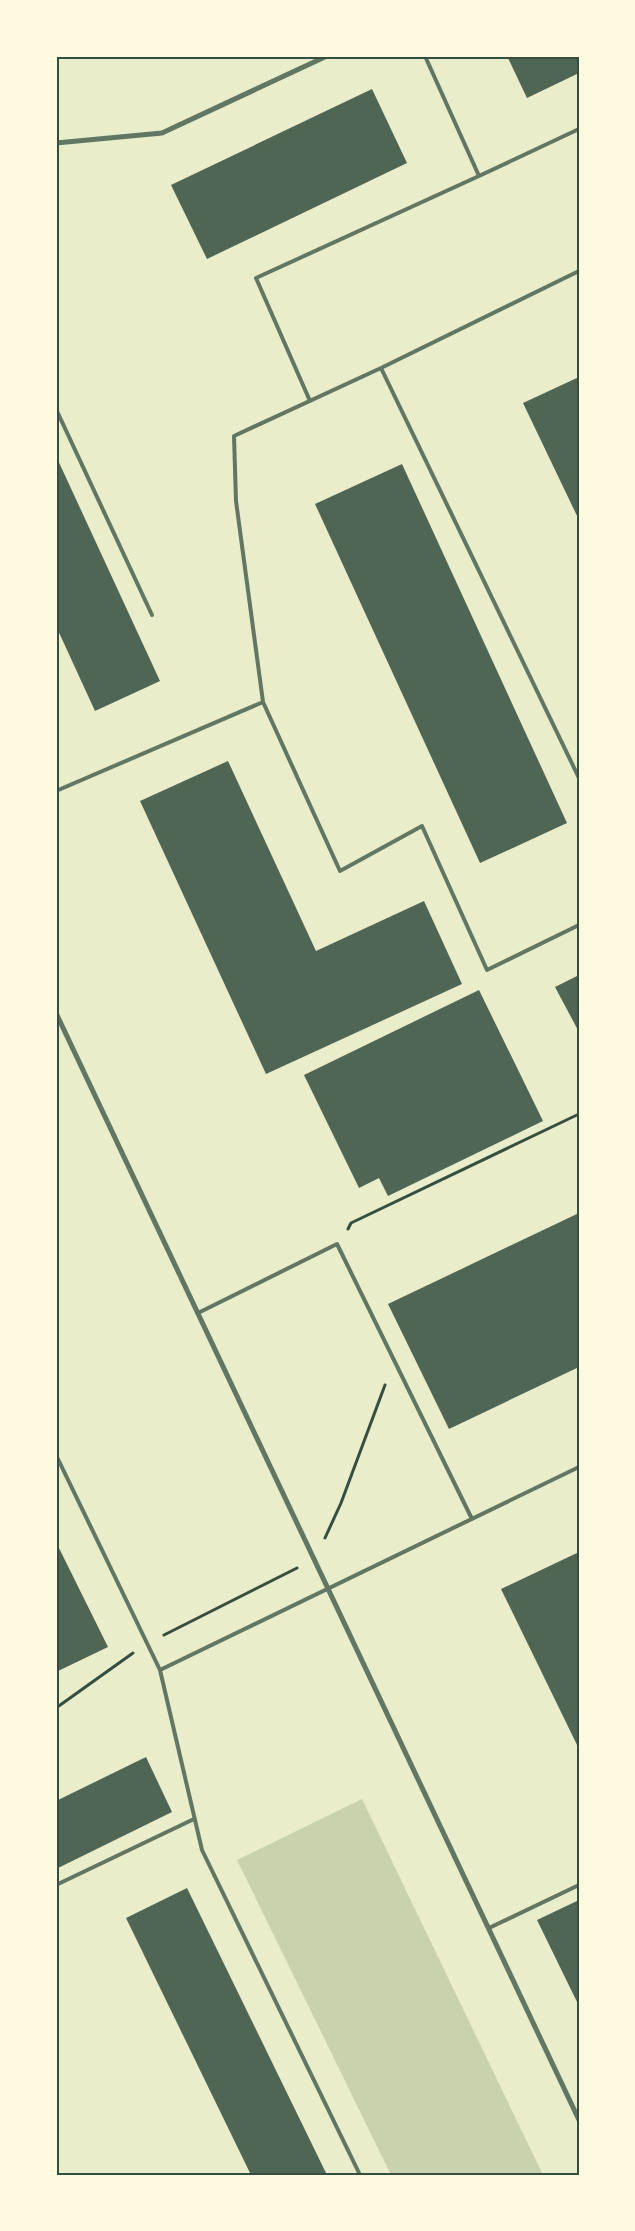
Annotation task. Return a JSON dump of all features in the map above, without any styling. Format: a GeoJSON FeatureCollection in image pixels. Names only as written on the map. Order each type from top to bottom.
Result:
{"type":"FeatureCollection","features":[{"type":"Feature","properties":{"kind":"street"},"geometry":{"type":"LineString","coordinates":[[56,143],[162,133],[327,56]]}},
{"type":"Feature","properties":{"kind":"street"},"geometry":{"type":"LineString","coordinates":[[56,1013],[579,2120]]}},
{"type":"Feature","properties":{"kind":"lane"},"geometry":{"type":"LineString","coordinates":[[425,56],[479,176]]}},
{"type":"Feature","properties":{"kind":"lane"},"geometry":{"type":"LineString","coordinates":[[310,401],[256,278],[579,129]]}},
{"type":"Feature","properties":{"kind":"lane"},"geometry":{"type":"LineString","coordinates":[[578,272],[381,368],[234,436],[236,501],[263,702],[340,871],[422,826],[487,970],[579,926]]}},
{"type":"Feature","properties":{"kind":"lane"},"geometry":{"type":"LineString","coordinates":[[381,368],[579,778]]}},
{"type":"Feature","properties":{"kind":"lane"},"geometry":{"type":"LineString","coordinates":[[56,409],[152,615]]}},
{"type":"Feature","properties":{"kind":"lane"},"geometry":{"type":"LineString","coordinates":[[56,791],[263,702]]}},
{"type":"Feature","properties":{"kind":"lane"},"geometry":{"type":"LineString","coordinates":[[198,1313],[337,1244],[472,1519]]}},
{"type":"Feature","properties":{"kind":"lane"},"geometry":{"type":"LineString","coordinates":[[56,1455],[160,1670],[202,1850],[360,2175]]}},
{"type":"Feature","properties":{"kind":"lane"},"geometry":{"type":"LineString","coordinates":[[160,1670],[579,1467]]}},
{"type":"Feature","properties":{"kind":"lane"},"geometry":{"type":"LineString","coordinates":[[56,1884],[194,1819]]}},
{"type":"Feature","properties":{"kind":"lane"},"geometry":{"type":"LineString","coordinates":[[489,1928],[579,1885]]}},
{"type":"Feature","properties":{"kind":"path"},"geometry":{"type":"LineString","coordinates":[[337,1244],[351,1223],[579,1114]]}},
{"type":"Feature","properties":{"kind":"path"},"geometry":{"type":"LineString","coordinates":[[56,1708],[147,1643],[315,1560],[341,1503],[394,1360]]}},
{"type":"Feature","properties":{"kind":"green space"},"geometry":{"type":"Polygon","coordinates":[[[362,1799],[543,2175],[391,2175],[237,1860],[362,1799]]]}},
{"type":"Feature","properties":{"kind":"building"},"geometry":{"type":"Polygon","coordinates":[[[507,56],[579,56],[579,73],[527,98],[507,56]]]}},
{"type":"Feature","properties":{"kind":"building"},"geometry":{"type":"Polygon","coordinates":[[[372,89],[407,163],[207,259],[171,185],[372,89]]]}},
{"type":"Feature","properties":{"kind":"building"},"geometry":{"type":"Polygon","coordinates":[[[579,377],[579,520],[523,403],[579,377]]]}},
{"type":"Feature","properties":{"kind":"building"},"geometry":{"type":"Polygon","coordinates":[[[56,456],[160,681],[95,711],[56,626],[56,456]]]}},
{"type":"Feature","properties":{"kind":"building"},"geometry":{"type":"Polygon","coordinates":[[[402,464],[567,823],[480,863],[315,504],[402,464]]]}},
{"type":"Feature","properties":{"kind":"building"},"geometry":{"type":"Polygon","coordinates":[[[228,761],[316,951],[424,901],[462,984],[266,1074],[140,801],[228,761]]]}},
{"type":"Feature","properties":{"kind":"building"},"geometry":{"type":"Polygon","coordinates":[[[579,975],[579,1032],[555,987],[579,975]]]}},
{"type":"Feature","properties":{"kind":"building"},"geometry":{"type":"Polygon","coordinates":[[[479,990],[543,1121],[388,1196],[379,1178],[359,1188],[304,1075],[479,990]]]}},
{"type":"Feature","properties":{"kind":"building"},"geometry":{"type":"Polygon","coordinates":[[[579,1213],[579,1367],[449,1429],[388,1304],[579,1213]]]}},
{"type":"Feature","properties":{"kind":"building"},"geometry":{"type":"Polygon","coordinates":[[[56,1542],[108,1647],[56,1672],[56,1542]]]}},
{"type":"Feature","properties":{"kind":"building"},"geometry":{"type":"Polygon","coordinates":[[[579,1552],[579,1749],[501,1589],[579,1552]]]}},
{"type":"Feature","properties":{"kind":"building"},"geometry":{"type":"Polygon","coordinates":[[[146,1757],[172,1812],[56,1869],[56,1801],[146,1757]]]}},
{"type":"Feature","properties":{"kind":"building"},"geometry":{"type":"Polygon","coordinates":[[[187,1888],[327,2175],[251,2175],[126,1918],[187,1888]]]}},
{"type":"Feature","properties":{"kind":"building"},"geometry":{"type":"Polygon","coordinates":[[[579,1900],[579,2006],[537,1920],[579,1900]]]}}]}
